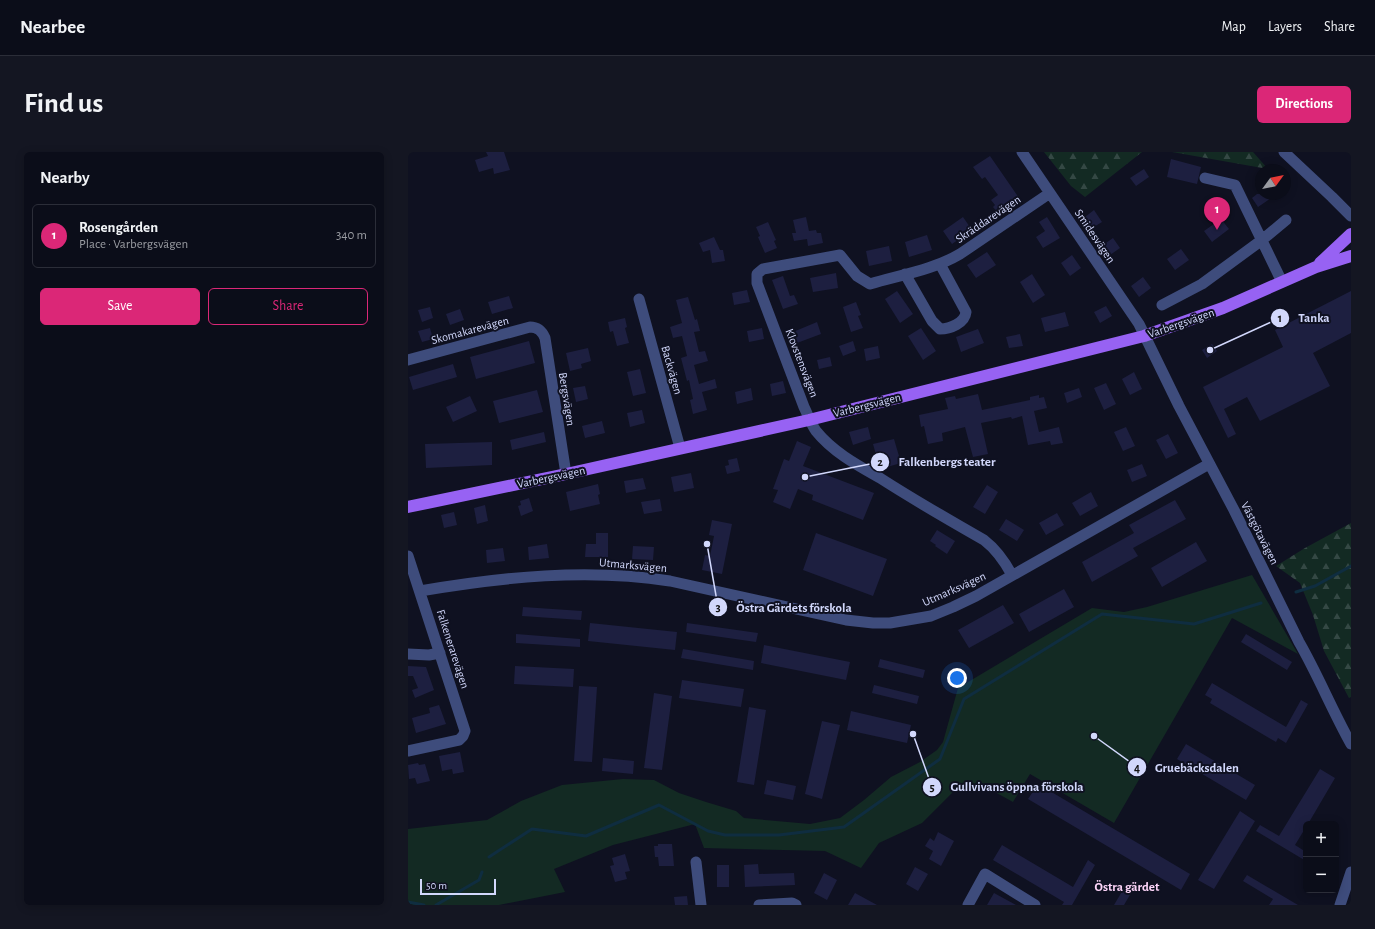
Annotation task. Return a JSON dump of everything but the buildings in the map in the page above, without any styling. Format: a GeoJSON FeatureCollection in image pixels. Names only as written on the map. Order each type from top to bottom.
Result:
{"type":"FeatureCollection","features":[{"type":"Feature","properties":{"kind":"main road","name":"Varbergsvägen"},"geometry":{"type":"LineString","coordinates":[[1316,267],[1351,234]]}},
{"type":"Feature","properties":{"kind":"main road","name":"Varbergsvägen"},"geometry":{"type":"LineString","coordinates":[[408,507],[566,474],[809,420],[1144,336],[1223,308],[1316,267],[1351,256]]}},
{"type":"Feature","properties":{"kind":"street","name":"Smidesvägen"},"geometry":{"type":"LineString","coordinates":[[1022,152],[1139,324],[1144,336]]}},
{"type":"Feature","properties":{"kind":"street"},"geometry":{"type":"LineString","coordinates":[[1284,152],[1351,216]]}},
{"type":"Feature","properties":{"kind":"street"},"geometry":{"type":"LineString","coordinates":[[1205,178],[1235,185],[1282,282]]}},
{"type":"Feature","properties":{"kind":"street","name":"Skräddarevägen"},"geometry":{"type":"LineString","coordinates":[[757,274],[763,269],[840,255],[857,276],[870,284],[949,261],[1050,193]]}},
{"type":"Feature","properties":{"kind":"street","name":"Varbergsvägen"},"geometry":{"type":"LineString","coordinates":[[1162,305],[1202,284],[1262,240],[1286,220]]}},
{"type":"Feature","properties":{"kind":"street"},"geometry":{"type":"LineString","coordinates":[[905,274],[932,321],[940,329],[945,329],[963,320],[966,316],[966,312],[940,264]]}},
{"type":"Feature","properties":{"kind":"street","name":"Klovstensvägen"},"geometry":{"type":"LineString","coordinates":[[757,274],[757,282],[809,420],[824,440],[842,455],[904,494],[984,540],[996,551],[1012,575]]}},
{"type":"Feature","properties":{"kind":"street","name":"Backvägen"},"geometry":{"type":"LineString","coordinates":[[639,299],[680,448]]}},
{"type":"Feature","properties":{"kind":"street","name":"Skomakarevägen"},"geometry":{"type":"LineString","coordinates":[[408,360],[530,327],[539,329]]}},
{"type":"Feature","properties":{"kind":"street","name":"Bergsvägen"},"geometry":{"type":"LineString","coordinates":[[539,329],[545,338],[566,474]]}},
{"type":"Feature","properties":{"kind":"street","name":"Västgötavägen"},"geometry":{"type":"LineString","coordinates":[[1144,336],[1234,510],[1298,642],[1310,662],[1351,744]]}},
{"type":"Feature","properties":{"kind":"street","name":"Utmarksvägen"},"geometry":{"type":"LineString","coordinates":[[420,591],[520,578],[563,574],[601,574],[670,580],[846,620],[873,623],[931,616],[976,596],[1209,464]]}},
{"type":"Feature","properties":{"kind":"street","name":"Falkenerarevägen"},"geometry":{"type":"LineString","coordinates":[[408,556],[465,731],[459,740],[408,751]]}},
{"type":"Feature","properties":{"kind":"street"},"geometry":{"type":"LineString","coordinates":[[408,654],[429,655],[440,653]]}},
{"type":"Feature","properties":{"kind":"street"},"geometry":{"type":"LineString","coordinates":[[696,862],[701,905]]}},
{"type":"Feature","properties":{"kind":"street"},"geometry":{"type":"LineString","coordinates":[[1340,905],[1351,872]]}},
{"type":"Feature","properties":{"kind":"street"},"geometry":{"type":"LineString","coordinates":[[968,905],[985,874],[1035,905]]}},
{"type":"Feature","properties":{"kind":"street"},"geometry":{"type":"LineString","coordinates":[[759,905],[796,905]]}},
{"type":"Feature","properties":{"kind":"green space"},"geometry":{"type":"Polygon","coordinates":[[[1044,152],[1142,152],[1085,197],[1071,186],[1044,152]]]}},
{"type":"Feature","properties":{"kind":"green space"},"geometry":{"type":"Polygon","coordinates":[[[1172,152],[1253,152],[1264,164],[1255,164],[1255,167],[1172,152]]]}},
{"type":"Feature","properties":{"kind":"green space"},"geometry":{"type":"Polygon","coordinates":[[[1351,523],[1351,697],[1349,698],[1324,651],[1313,615],[1300,583],[1276,566],[1351,523]]]}},
{"type":"Feature","properties":{"kind":"green space"},"geometry":{"type":"Polygon","coordinates":[[[1252,575],[1298,654],[1232,618],[1114,823],[1030,774],[1013,802],[982,785],[961,784],[922,823],[879,843],[861,868],[825,851],[704,848],[695,824],[613,845],[554,869],[565,892],[499,905],[408,905],[408,829],[487,820],[521,801],[562,785],[623,779],[654,780],[679,793],[736,811],[744,818],[810,824],[840,818],[891,777],[920,762],[937,750],[943,742],[958,688],[1092,608],[1124,612],[1147,607],[1252,575]]]}},
{"type":"Feature","properties":{"kind":"waterway"},"geometry":{"type":"LineString","coordinates":[[1296,592],[1315,586],[1351,566]]}},
{"type":"Feature","properties":{"kind":"waterway"},"geometry":{"type":"LineString","coordinates":[[489,857],[532,829],[586,836],[659,805],[708,831],[725,835],[779,835],[844,827],[940,759],[964,699],[1102,614],[1194,624],[1261,603]]}},
{"type":"Feature","properties":{"kind":"waterway"},"geometry":{"type":"LineString","coordinates":[[436,905],[479,880],[482,872]]}},
{"type":"Feature","properties":{"kind":"waterway"},"geometry":{"type":"LineString","coordinates":[[408,902],[424,905]]}},
{"type":"Feature","properties":{"kind":"place","name":"Rosengården"},"geometry":{"type":"Point","coordinates":[1217,230]}},
{"type":"Feature","properties":{"kind":"place","name":"Tanka"},"geometry":{"type":"Point","coordinates":[1210,350]}},
{"type":"Feature","properties":{"kind":"place","name":"Falkenbergs teater"},"geometry":{"type":"Point","coordinates":[805,477]}},
{"type":"Feature","properties":{"kind":"place","name":"Östra Gärdets förskola"},"geometry":{"type":"Point","coordinates":[707,544]}},
{"type":"Feature","properties":{"kind":"place","name":"Gullvivans öppna förskola"},"geometry":{"type":"Point","coordinates":[913,734]}},
{"type":"Feature","properties":{"kind":"place","name":"Gruebäcksdalen"},"geometry":{"type":"Point","coordinates":[1094,736]}},
{"type":"Feature","properties":{"kind":"district","name":"Östra gärdet"},"geometry":{"type":"Point","coordinates":[1127,887]}}]}
